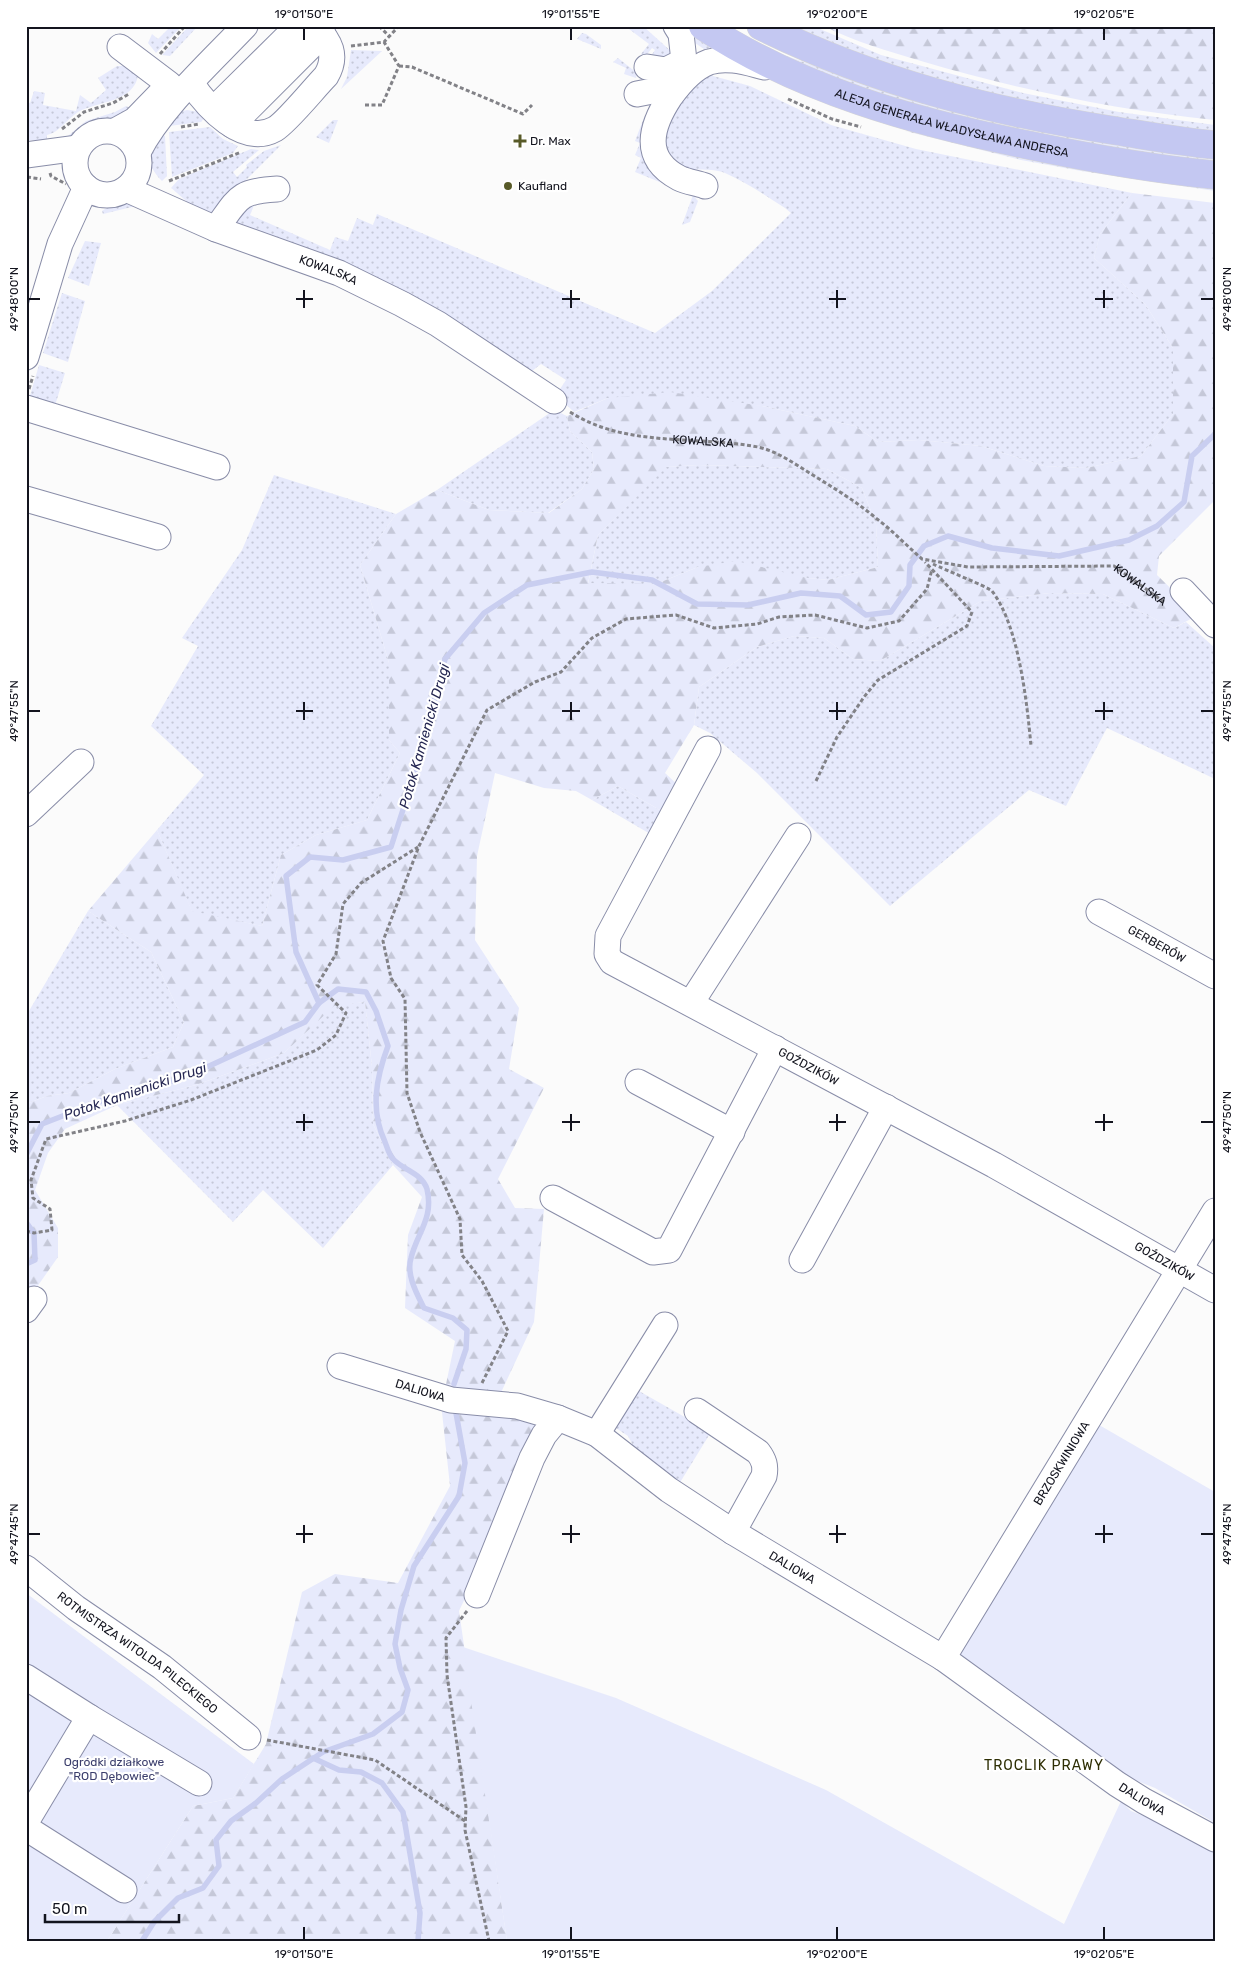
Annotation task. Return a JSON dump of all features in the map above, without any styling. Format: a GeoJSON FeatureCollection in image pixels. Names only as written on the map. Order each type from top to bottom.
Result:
{"type":"FeatureCollection","features":[{"type":"Feature","properties":{"kind":"main road","name":"ALEJA GENERAŁA WŁADYSŁAWA ANDERSA"},"geometry":{"type":"LineString","coordinates":[[703,26],[786,72],[860,101],[940,126],[1128,164],[1215,175]]}},
{"type":"Feature","properties":{"kind":"main road","name":"ALEJA GENERAŁA WŁADYSŁAWA ANDERSA"},"geometry":{"type":"LineString","coordinates":[[761,26],[833,60],[870,74],[947,97],[1072,124],[1215,146]]}},
{"type":"Feature","properties":{"kind":"street"},"geometry":{"type":"LineString","coordinates":[[201,99],[223,26]]}},
{"type":"Feature","properties":{"kind":"street"},"geometry":{"type":"LineString","coordinates":[[201,99],[245,26]]}},
{"type":"Feature","properties":{"kind":"street"},"geometry":{"type":"LineString","coordinates":[[201,99],[264,26]]}},
{"type":"Feature","properties":{"kind":"street"},"geometry":{"type":"LineString","coordinates":[[94,178],[138,173],[139,157],[145,138],[201,99],[298,26]]}},
{"type":"Feature","properties":{"kind":"street"},"geometry":{"type":"LineString","coordinates":[[676,26],[681,34],[684,60],[678,86]]}},
{"type":"Feature","properties":{"kind":"street"},"geometry":{"type":"LineString","coordinates":[[26,357],[51,278],[87,219],[94,178],[85,139],[104,130],[115,131],[135,120],[201,99],[319,30],[332,46],[332,67],[326,76],[276,129],[256,135],[201,99],[120,47]]}},
{"type":"Feature","properties":{"kind":"street"},"geometry":{"type":"LineString","coordinates":[[647,67],[666,70],[684,60]]}},
{"type":"Feature","properties":{"kind":"street"},"geometry":{"type":"LineString","coordinates":[[705,186],[680,178],[668,170],[659,160],[654,148],[655,124],[678,86],[696,70],[720,60],[744,62],[786,72]]}},
{"type":"Feature","properties":{"kind":"street"},"geometry":{"type":"LineString","coordinates":[[637,94],[678,86]]}},
{"type":"Feature","properties":{"kind":"street","name":"KOWALSKA"},"geometry":{"type":"LineString","coordinates":[[115,131],[128,139],[139,157],[182,213]]}},
{"type":"Feature","properties":{"kind":"street","name":"KOWALSKA"},"geometry":{"type":"LineString","coordinates":[[26,155],[94,178],[182,213],[216,229],[338,273],[438,324],[554,401]]}},
{"type":"Feature","properties":{"kind":"street","name":"KOWALSKA"},"geometry":{"type":"LineString","coordinates":[[34,172],[94,178]]}},
{"type":"Feature","properties":{"kind":"street"},"geometry":{"type":"LineString","coordinates":[[216,229],[237,200],[245,193],[277,189]]}},
{"type":"Feature","properties":{"kind":"street"},"geometry":{"type":"LineString","coordinates":[[26,408],[217,467]]}},
{"type":"Feature","properties":{"kind":"street"},"geometry":{"type":"LineString","coordinates":[[26,499],[158,537]]}},
{"type":"Feature","properties":{"kind":"street"},"geometry":{"type":"LineString","coordinates":[[1175,598],[1215,625]]}},
{"type":"Feature","properties":{"kind":"street","name":"GOŹDZIKÓW"},"geometry":{"type":"LineString","coordinates":[[708,749],[608,936],[606,944],[607,954],[612,962],[886,1107],[1215,1290]]}},
{"type":"Feature","properties":{"kind":"street"},"geometry":{"type":"LineString","coordinates":[[26,814],[80,762]]}},
{"type":"Feature","properties":{"kind":"street"},"geometry":{"type":"LineString","coordinates":[[691,1003],[798,836]]}},
{"type":"Feature","properties":{"kind":"street","name":"GERBERÓW"},"geometry":{"type":"LineString","coordinates":[[1098,912],[1215,976]]}},
{"type":"Feature","properties":{"kind":"street"},"geometry":{"type":"LineString","coordinates":[[554,1198],[653,1252],[669,1250],[775,1048]]}},
{"type":"Feature","properties":{"kind":"street"},"geometry":{"type":"LineString","coordinates":[[638,1082],[732,1132]]}},
{"type":"Feature","properties":{"kind":"street"},"geometry":{"type":"LineString","coordinates":[[802,1260],[886,1107]]}},
{"type":"Feature","properties":{"kind":"street","name":"BRZOSKWINIOWA"},"geometry":{"type":"LineString","coordinates":[[943,1658],[1215,1211]]}},
{"type":"Feature","properties":{"kind":"street"},"geometry":{"type":"LineString","coordinates":[[597,1434],[664,1325]]}},
{"type":"Feature","properties":{"kind":"street","name":"DALIOWA"},"geometry":{"type":"LineString","coordinates":[[340,1366],[428,1394],[473,1402],[517,1406],[558,1418],[597,1434],[669,1490],[733,1532],[943,1658],[1116,1784],[1215,1839]]}},
{"type":"Feature","properties":{"kind":"street"},"geometry":{"type":"LineString","coordinates":[[697,1411],[758,1452],[766,1467],[764,1476],[733,1532]]}},
{"type":"Feature","properties":{"kind":"street"},"geometry":{"type":"LineString","coordinates":[[477,1595],[532,1458],[544,1435],[558,1418]]}},
{"type":"Feature","properties":{"kind":"street","name":"ROTMISTRZA WITOLDA PILECKIEGO"},"geometry":{"type":"LineString","coordinates":[[26,1568],[76,1608],[162,1667],[248,1737]]}},
{"type":"Feature","properties":{"kind":"street"},"geometry":{"type":"LineString","coordinates":[[26,1677],[199,1783]]}},
{"type":"Feature","properties":{"kind":"street"},"geometry":{"type":"LineString","coordinates":[[26,1822],[89,1716]]}},
{"type":"Feature","properties":{"kind":"street"},"geometry":{"type":"LineString","coordinates":[[26,1828],[124,1890]]}},
{"type":"Feature","properties":{"kind":"path"},"geometry":{"type":"LineString","coordinates":[[379,26],[389,36]]}},
{"type":"Feature","properties":{"kind":"path"},"geometry":{"type":"LineString","coordinates":[[345,46],[384,42],[399,26]]}},
{"type":"Feature","properties":{"kind":"path"},"geometry":{"type":"LineString","coordinates":[[384,42],[399,66]]}},
{"type":"Feature","properties":{"kind":"path"},"geometry":{"type":"LineString","coordinates":[[365,105],[382,105],[399,66]]}},
{"type":"Feature","properties":{"kind":"path"},"geometry":{"type":"LineString","coordinates":[[399,66],[412,67],[523,114],[532,105]]}},
{"type":"Feature","properties":{"kind":"path"},"geometry":{"type":"LineString","coordinates":[[169,181],[240,152],[245,146]]}},
{"type":"Feature","properties":{"kind":"path"},"geometry":{"type":"LineString","coordinates":[[26,177],[34,172]]}},
{"type":"Feature","properties":{"kind":"path","name":"KOWALSKA"},"geometry":{"type":"LineString","coordinates":[[554,401],[588,423],[608,431],[654,438],[758,447],[782,455],[863,508],[922,559],[930,562],[968,567],[1114,566],[1175,598]]}},
{"type":"Feature","properties":{"kind":"path"},"geometry":{"type":"LineString","coordinates":[[816,781],[837,737],[878,680],[967,626],[972,612],[922,559]]}},
{"type":"Feature","properties":{"kind":"path"},"geometry":{"type":"LineString","coordinates":[[930,562],[991,590],[1006,618],[1021,666],[1031,746]]}},
{"type":"Feature","properties":{"kind":"path"},"geometry":{"type":"LineString","coordinates":[[473,1402],[508,1331],[482,1281],[462,1255],[460,1219],[420,1132],[407,1093],[405,999],[391,978],[383,941],[419,846],[488,710],[535,682],[561,672],[592,638],[626,619],[676,615],[714,628],[757,624],[779,617],[815,615],[867,628],[899,621],[927,589],[932,569]]}},
{"type":"Feature","properties":{"kind":"path"},"geometry":{"type":"LineString","coordinates":[[26,1231],[34,1233],[52,1230],[50,1209],[32,1198],[31,1180],[46,1139],[125,1121],[191,1100],[317,1050],[336,1034],[346,1014],[318,985],[336,954],[343,904],[361,883],[419,846]]}},
{"type":"Feature","properties":{"kind":"path"},"geometry":{"type":"LineString","coordinates":[[477,1595],[459,1624],[446,1638],[447,1675],[466,1807],[465,1830],[490,1941]]}},
{"type":"Feature","properties":{"kind":"path"},"geometry":{"type":"LineString","coordinates":[[248,1737],[375,1760],[466,1822]]}},
{"type":"Feature","properties":{"kind":"green space"},"geometry":{"type":"Polygon","coordinates":[[[171,26],[182,26],[156,53],[148,43],[152,34],[158,39],[171,26]]]}},
{"type":"Feature","properties":{"kind":"green space"},"geometry":{"type":"Polygon","coordinates":[[[189,26],[198,26],[170,56],[162,55],[189,26]]]}},
{"type":"Feature","properties":{"kind":"green space"},"geometry":{"type":"Polygon","coordinates":[[[625,26],[643,26],[674,54],[668,59],[649,59],[655,50],[652,48],[645,57],[641,54],[649,44],[625,26]]]}},
{"type":"Feature","properties":{"kind":"green space"},"geometry":{"type":"Polygon","coordinates":[[[787,26],[813,26],[881,55],[1023,93],[1119,112],[1215,125],[1215,135],[1010,100],[890,69],[787,26]]]}},
{"type":"Feature","properties":{"kind":"green space"},"geometry":{"type":"Polygon","coordinates":[[[824,26],[1215,26],[1215,120],[1104,104],[993,81],[884,50],[824,26]]]}},
{"type":"Feature","properties":{"kind":"green space"},"geometry":{"type":"Polygon","coordinates":[[[582,33],[601,45],[601,49],[577,39],[582,33]]]}},
{"type":"Feature","properties":{"kind":"green space"},"geometry":{"type":"Polygon","coordinates":[[[692,34],[718,48],[710,53],[692,41],[692,34]]]}},
{"type":"Feature","properties":{"kind":"green space"},"geometry":{"type":"Polygon","coordinates":[[[351,50],[382,51],[341,89],[347,77],[351,50]]]}},
{"type":"Feature","properties":{"kind":"green space"},"geometry":{"type":"Polygon","coordinates":[[[776,52],[854,80],[918,100],[1215,157],[1215,164],[1152,157],[958,119],[816,74],[776,52]]]}},
{"type":"Feature","properties":{"kind":"green space"},"geometry":{"type":"Polygon","coordinates":[[[618,58],[637,73],[636,78],[624,74],[626,68],[613,62],[618,58]]]}},
{"type":"Feature","properties":{"kind":"green space"},"geometry":{"type":"Polygon","coordinates":[[[117,66],[128,66],[138,75],[130,91],[114,100],[78,112],[56,131],[47,135],[47,141],[26,140],[26,102],[30,103],[34,91],[45,93],[43,105],[76,111],[80,95],[91,103],[106,90],[98,78],[117,66]]]}},
{"type":"Feature","properties":{"kind":"green space"},"geometry":{"type":"Polygon","coordinates":[[[702,73],[750,86],[831,125],[916,149],[1132,193],[1100,234],[1094,258],[1145,304],[1173,348],[1173,414],[1141,456],[1086,468],[1044,466],[981,446],[919,440],[878,442],[855,426],[762,406],[608,398],[574,412],[556,395],[566,380],[541,364],[527,375],[234,227],[233,217],[255,203],[250,215],[330,250],[335,237],[348,241],[357,218],[373,225],[377,214],[655,333],[712,291],[791,213],[763,194],[725,173],[685,167],[670,156],[666,145],[667,132],[672,119],[679,105],[702,73]]]}},
{"type":"Feature","properties":{"kind":"green space"},"geometry":{"type":"Polygon","coordinates":[[[126,106],[135,110],[118,120],[94,123],[74,138],[63,140],[86,121],[115,112],[126,106]]]}},
{"type":"Feature","properties":{"kind":"green space"},"geometry":{"type":"Polygon","coordinates":[[[187,110],[199,112],[205,117],[201,122],[169,126],[179,112],[187,110]]]}},
{"type":"Feature","properties":{"kind":"green space"},"geometry":{"type":"Polygon","coordinates":[[[645,115],[642,137],[672,187],[635,172],[641,158],[635,155],[640,143],[635,141],[645,115]]]}},
{"type":"Feature","properties":{"kind":"green space"},"geometry":{"type":"Polygon","coordinates":[[[333,120],[338,120],[329,143],[316,137],[333,120]]]}},
{"type":"Feature","properties":{"kind":"green space"},"geometry":{"type":"Polygon","coordinates":[[[210,127],[223,139],[238,146],[233,153],[172,177],[169,132],[210,127]]]}},
{"type":"Feature","properties":{"kind":"green space"},"geometry":{"type":"Polygon","coordinates":[[[905,131],[1215,186],[1215,191],[1021,160],[905,131]]]}},
{"type":"Feature","properties":{"kind":"green space"},"geometry":{"type":"Polygon","coordinates":[[[159,132],[165,136],[167,176],[162,181],[156,175],[150,158],[159,132]]]}},
{"type":"Feature","properties":{"kind":"green space"},"geometry":{"type":"Polygon","coordinates":[[[281,145],[214,212],[197,209],[171,188],[179,179],[251,149],[259,150],[233,172],[237,177],[247,167],[246,165],[264,151],[281,145]]]}},
{"type":"Feature","properties":{"kind":"green space"},"geometry":{"type":"Polygon","coordinates":[[[1132,193],[1215,203],[1215,500],[1159,556],[1157,575],[1198,615],[1174,628],[1103,594],[1050,593],[981,601],[880,661],[853,659],[824,638],[794,636],[757,647],[699,687],[694,725],[665,773],[680,787],[665,813],[618,786],[592,800],[576,791],[544,788],[495,773],[477,856],[475,940],[519,1008],[509,1069],[544,1088],[498,1179],[515,1208],[544,1209],[534,1322],[498,1399],[444,1394],[455,1341],[405,1308],[408,1235],[422,1197],[393,1165],[373,1124],[372,1067],[365,1002],[334,1006],[284,1053],[196,1085],[117,1105],[65,1129],[48,1153],[35,1190],[58,1228],[58,1257],[32,1294],[26,1289],[26,1104],[47,1096],[69,1093],[115,1069],[173,1047],[184,1022],[151,952],[88,911],[157,830],[192,911],[262,926],[281,855],[316,835],[367,820],[400,753],[389,740],[389,663],[360,565],[396,514],[437,490],[489,510],[549,513],[582,489],[594,469],[592,452],[570,431],[567,416],[608,398],[670,392],[762,406],[855,426],[878,442],[919,440],[981,446],[1044,466],[1086,468],[1141,456],[1173,414],[1173,348],[1145,304],[1094,258],[1100,234],[1132,193]],[[698,465],[666,467],[598,535],[588,583],[656,584],[698,567],[736,561],[808,578],[828,580],[878,567],[876,524],[862,488],[827,469],[698,465]]]}},
{"type":"Feature","properties":{"kind":"green space"},"geometry":{"type":"Polygon","coordinates":[[[693,195],[698,201],[690,222],[682,225],[693,195]]]}},
{"type":"Feature","properties":{"kind":"green space"},"geometry":{"type":"Polygon","coordinates":[[[128,201],[140,205],[103,214],[102,211],[111,205],[128,201]]]}},
{"type":"Feature","properties":{"kind":"green space"},"geometry":{"type":"Polygon","coordinates":[[[85,241],[101,243],[89,286],[68,278],[85,241]]]}},
{"type":"Feature","properties":{"kind":"green space"},"geometry":{"type":"Polygon","coordinates":[[[62,293],[85,301],[68,362],[43,353],[62,293]]]}},
{"type":"Feature","properties":{"kind":"green space"},"geometry":{"type":"Polygon","coordinates":[[[39,365],[65,373],[53,412],[29,399],[39,365]]]}},
{"type":"Feature","properties":{"kind":"green space"},"geometry":{"type":"Polygon","coordinates":[[[554,410],[567,416],[570,431],[592,452],[594,469],[582,489],[548,513],[489,510],[437,490],[554,410]]]}},
{"type":"Feature","properties":{"kind":"green space"},"geometry":{"type":"Polygon","coordinates":[[[698,465],[827,469],[862,488],[876,524],[878,567],[828,580],[698,567],[656,584],[588,584],[598,535],[665,467],[698,465]]]}},
{"type":"Feature","properties":{"kind":"green space"},"geometry":{"type":"Polygon","coordinates":[[[274,475],[396,514],[360,565],[389,663],[389,740],[400,753],[367,820],[316,835],[281,855],[262,926],[192,912],[157,830],[204,775],[151,726],[198,646],[182,638],[242,550],[274,475]]]}},
{"type":"Feature","properties":{"kind":"green space"},"geometry":{"type":"Polygon","coordinates":[[[1050,593],[1103,594],[1174,628],[1186,622],[1215,648],[1215,779],[1107,728],[1066,806],[1029,790],[890,906],[757,773],[710,733],[694,725],[699,687],[757,647],[794,636],[824,638],[853,659],[880,661],[981,601],[1050,593]]]}},
{"type":"Feature","properties":{"kind":"green space"},"geometry":{"type":"Polygon","coordinates":[[[618,786],[665,813],[652,835],[592,800],[618,786]]]}},
{"type":"Feature","properties":{"kind":"green space"},"geometry":{"type":"Polygon","coordinates":[[[88,911],[151,952],[184,1022],[173,1047],[115,1069],[69,1093],[47,1096],[26,1104],[26,1016],[88,911]]]}},
{"type":"Feature","properties":{"kind":"green space"},"geometry":{"type":"Polygon","coordinates":[[[365,1002],[372,1067],[373,1124],[393,1165],[323,1248],[263,1190],[233,1222],[117,1105],[196,1085],[284,1053],[334,1005],[365,1002]]]}},
{"type":"Feature","properties":{"kind":"green space"},"geometry":{"type":"Polygon","coordinates":[[[632,1387],[711,1432],[676,1489],[642,1463],[628,1436],[613,1426],[632,1387]]]}},
{"type":"Feature","properties":{"kind":"green space"},"geometry":{"type":"Polygon","coordinates":[[[441,1403],[550,1420],[459,1611],[507,1941],[107,1941],[193,1806],[233,1798],[266,1744],[302,1592],[335,1574],[398,1583],[450,1486],[441,1403]]]}},
{"type":"Feature","properties":{"kind":"green space"},"geometry":{"type":"Polygon","coordinates":[[[1094,1422],[1215,1492],[1215,1823],[1155,1788],[1127,1777],[963,1662],[960,1650],[1094,1422]]]}},
{"type":"Feature","properties":{"kind":"green space","name":"Ogródki działkowe \"ROD Dębowiec\""},"geometry":{"type":"Polygon","coordinates":[[[26,1593],[254,1764],[233,1798],[193,1806],[107,1941],[26,1941],[26,1593]]]}},
{"type":"Feature","properties":{"kind":"green space"},"geometry":{"type":"Polygon","coordinates":[[[463,1647],[616,1698],[826,1790],[1064,1924],[1121,1801],[1131,1811],[1159,1822],[1215,1852],[1215,1941],[507,1941],[463,1647]]]}},
{"type":"Feature","properties":{"kind":"waterway","name":"Potok Kamienicki Drugi"},"geometry":{"type":"LineString","coordinates":[[26,1155],[42,1124],[101,1101],[183,1078],[305,1022],[319,1003],[296,952],[286,876],[310,857],[343,860],[391,847],[417,766],[445,659],[484,613],[527,585],[592,572],[652,580],[697,604],[748,605],[801,593],[840,596],[866,615],[891,612],[909,586],[910,565],[924,546],[948,536],[992,548],[1059,556],[1129,540],[1157,526],[1184,502],[1192,456],[1215,434]]}},
{"type":"Feature","properties":{"kind":"waterway"},"geometry":{"type":"LineString","coordinates":[[319,1003],[338,989],[366,992],[376,1011],[388,1046],[380,1070],[376,1094],[377,1118],[380,1130],[392,1157],[397,1163],[421,1179],[425,1184],[429,1199],[427,1217],[411,1258],[411,1278],[424,1308],[453,1318],[467,1330],[466,1349],[454,1384]]}},
{"type":"Feature","properties":{"kind":"waterway","name":"Potok Kamienicki Drugi"},"geometry":{"type":"LineString","coordinates":[[26,1222],[34,1233],[35,1260],[26,1264]]}},
{"type":"Feature","properties":{"kind":"waterway"},"geometry":{"type":"LineString","coordinates":[[142,1941],[154,1922],[178,1898],[203,1888],[219,1866],[216,1840],[231,1821],[256,1803],[282,1779],[323,1752],[373,1734],[402,1712],[408,1690],[400,1668],[395,1644],[401,1610],[414,1566],[459,1496],[465,1463],[456,1413]]}},
{"type":"Feature","properties":{"kind":"waterway"},"geometry":{"type":"LineString","coordinates":[[313,1758],[339,1770],[361,1772],[382,1783],[403,1812],[420,1913],[418,1941]]}},
{"type":"Feature","properties":{"kind":"place","name":"Dr. Max"},"geometry":{"type":"Point","coordinates":[520,141]}},
{"type":"Feature","properties":{"kind":"place","name":"Kaufland"},"geometry":{"type":"Point","coordinates":[508,186]}},
{"type":"Feature","properties":{"kind":"district","name":"TROCLIK PRAWY"},"geometry":{"type":"Point","coordinates":[1044,1765]}}]}
